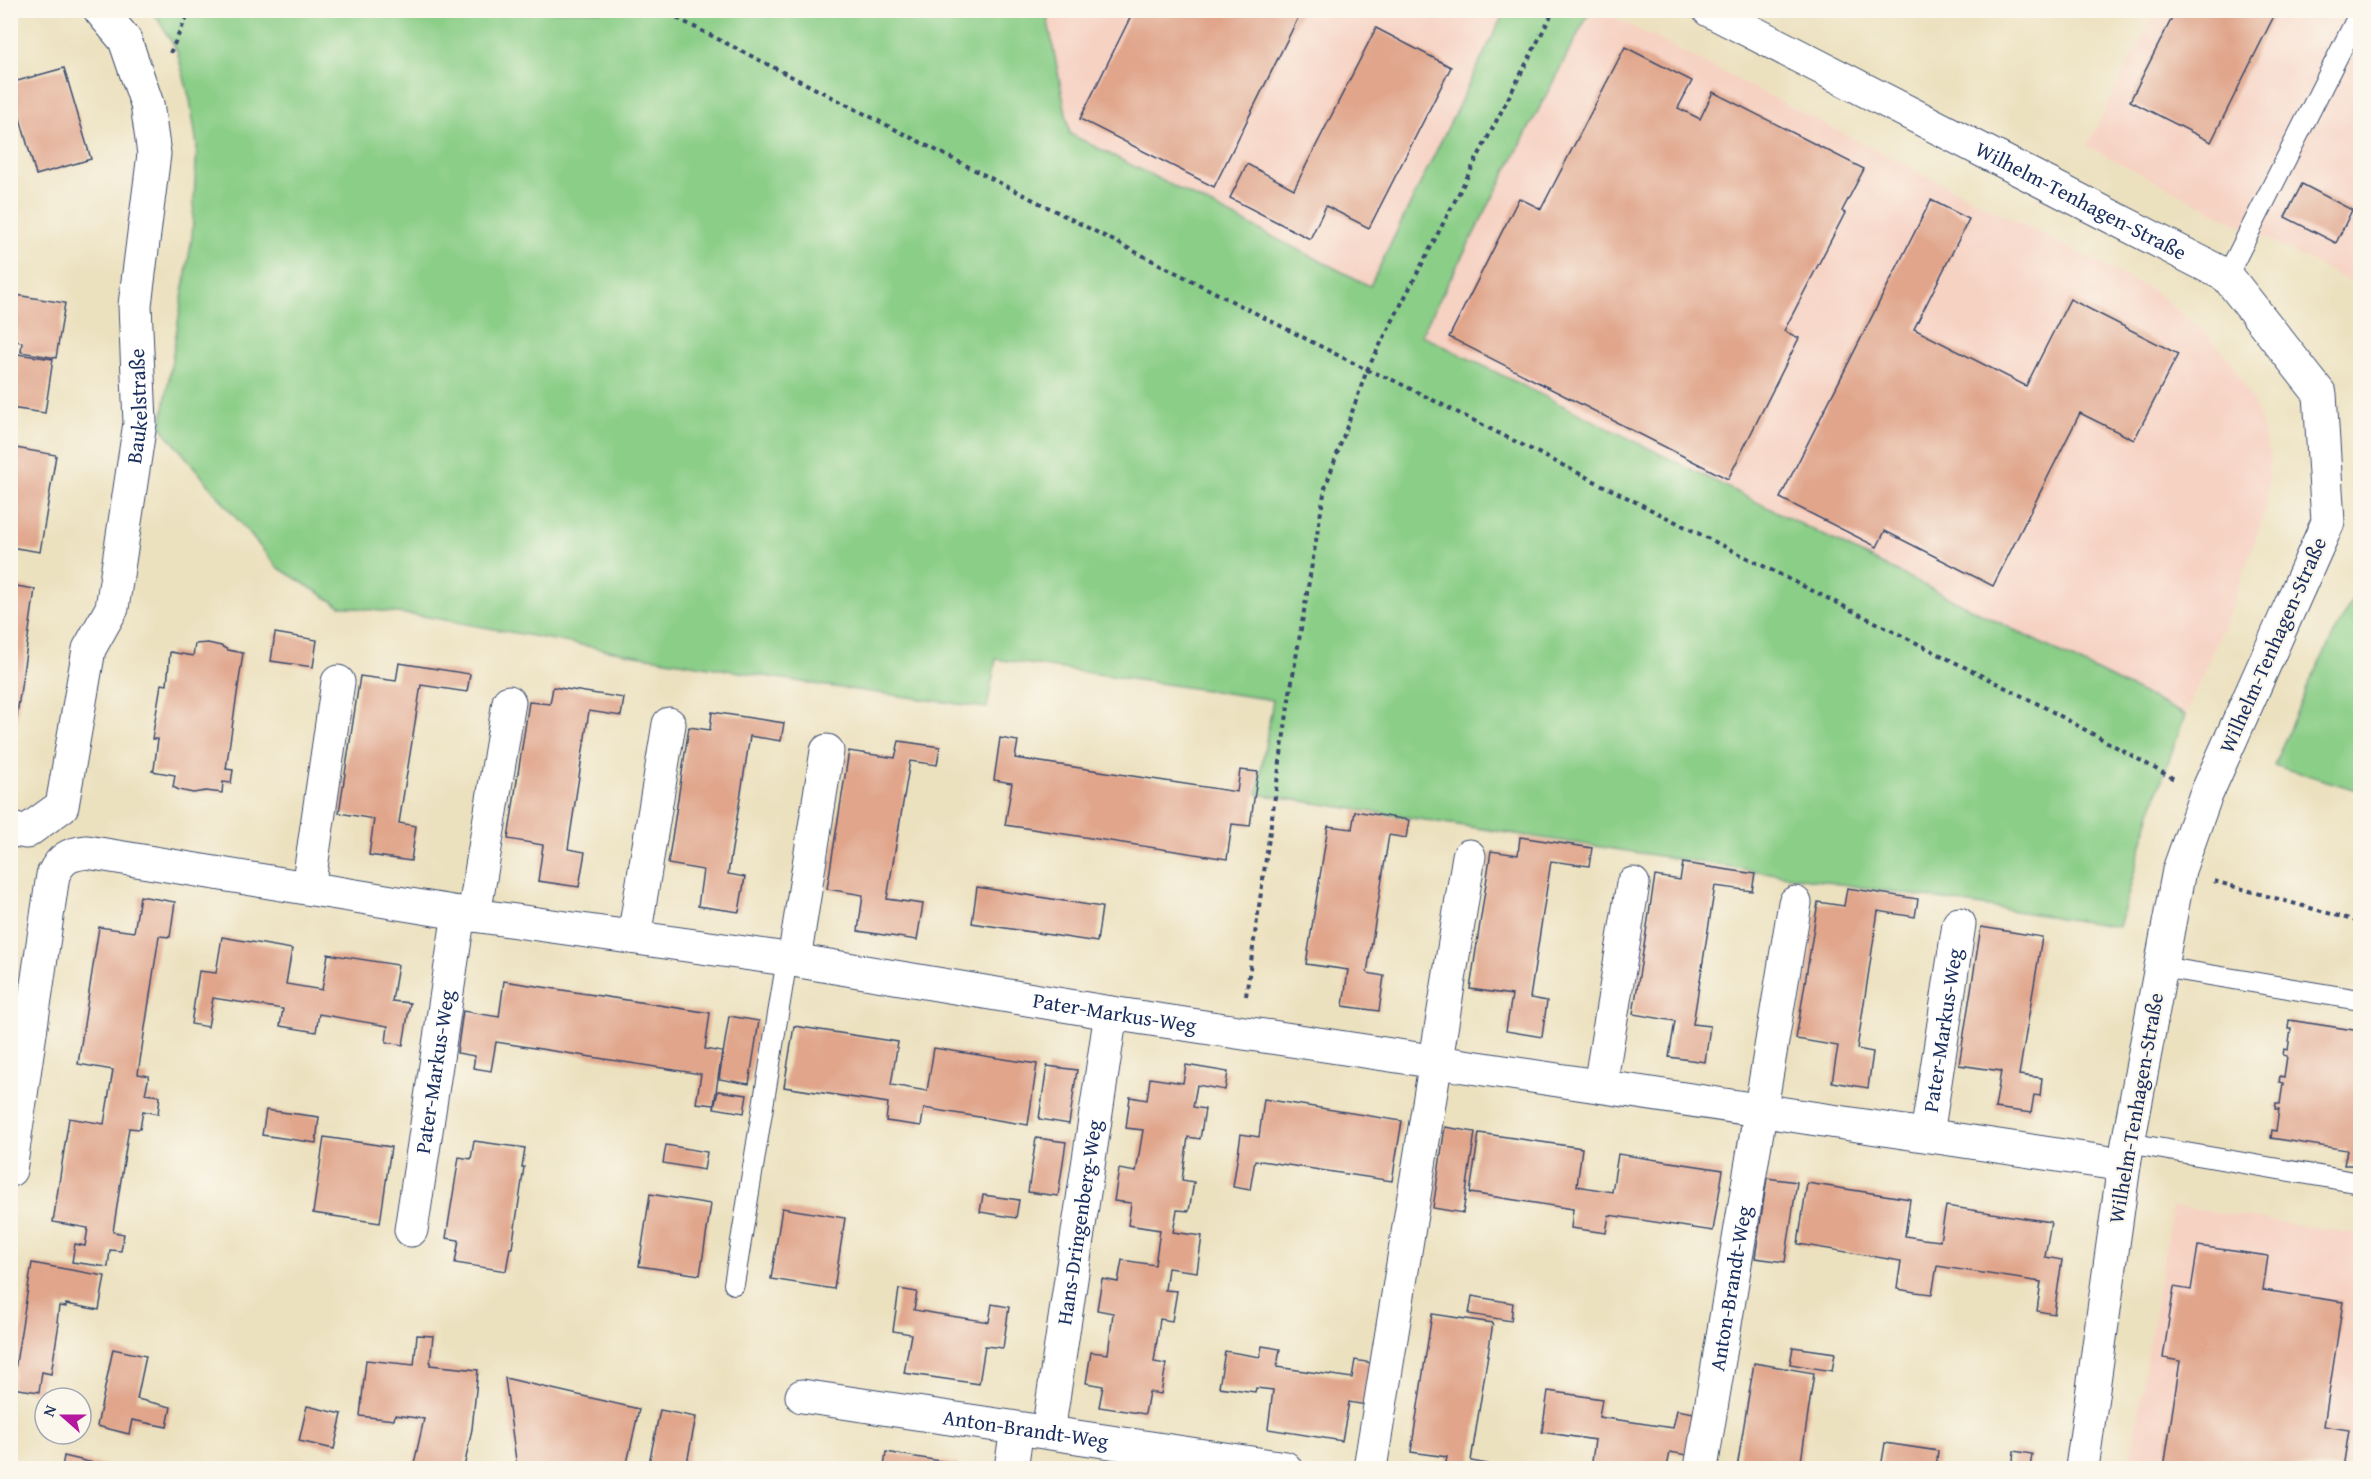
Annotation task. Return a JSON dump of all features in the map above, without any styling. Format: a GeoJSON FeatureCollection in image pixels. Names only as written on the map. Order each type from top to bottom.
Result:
{"type":"FeatureCollection","features":[{"type":"Feature","properties":{"kind":"street","name":"Baukelstraße"},"geometry":{"type":"LineString","coordinates":[[10,829],[27,832],[62,806],[89,649],[112,608],[140,423],[135,305],[154,154],[147,104],[124,40],[100,10]]}},
{"type":"Feature","properties":{"kind":"street","name":"Wilhelm-Tenhagen-Straße"},"geometry":{"type":"LineString","coordinates":[[1709,10],[2227,276],[2320,394],[2328,522],[2205,796],[2179,870],[2126,1154],[2082,1468]]}},
{"type":"Feature","properties":{"kind":"street"},"geometry":{"type":"LineString","coordinates":[[308,888],[339,682]]}},
{"type":"Feature","properties":{"kind":"street","name":"Pater-Markus-Weg"},"geometry":{"type":"LineString","coordinates":[[411,1230],[466,914],[509,702]]}},
{"type":"Feature","properties":{"kind":"street"},"geometry":{"type":"LineString","coordinates":[[634,937],[669,724]]}},
{"type":"Feature","properties":{"kind":"street"},"geometry":{"type":"LineString","coordinates":[[790,959],[827,751]]}},
{"type":"Feature","properties":{"kind":"street","name":"Pater-Markus-Weg"},"geometry":{"type":"LineString","coordinates":[[10,1170],[53,875],[58,864],[72,853],[87,852],[466,914],[790,959],[1240,1033],[1927,1135],[2126,1154]]}},
{"type":"Feature","properties":{"kind":"street"},"geometry":{"type":"LineString","coordinates":[[1370,1468],[1468,856]]}},
{"type":"Feature","properties":{"kind":"street"},"geometry":{"type":"LineString","coordinates":[[1600,1086],[1633,884]]}},
{"type":"Feature","properties":{"kind":"street"},"geometry":{"type":"LineString","coordinates":[[1760,1110],[1795,903]]}},
{"type":"Feature","properties":{"kind":"street","name":"Pater-Markus-Weg"},"geometry":{"type":"LineString","coordinates":[[1927,1135],[1959,924]]}},
{"type":"Feature","properties":{"kind":"street","name":"Hans-Dringenberg-Weg"},"geometry":{"type":"LineString","coordinates":[[1011,1468],[1032,1430],[1111,1013]]}},
{"type":"Feature","properties":{"kind":"street","name":"Anton-Brandt-Weg"},"geometry":{"type":"LineString","coordinates":[[1701,1468],[1760,1110]]}},
{"type":"Feature","properties":{"kind":"street","name":"Anton-Brandt-Weg"},"geometry":{"type":"LineString","coordinates":[[802,1396],[1285,1468]]}},
{"type":"Feature","properties":{"kind":"lane"},"geometry":{"type":"LineString","coordinates":[[2227,276],[2361,12]]}},
{"type":"Feature","properties":{"kind":"lane"},"geometry":{"type":"LineString","coordinates":[[734,1284],[790,959]]}},
{"type":"Feature","properties":{"kind":"lane"},"geometry":{"type":"LineString","coordinates":[[2161,967],[2361,1000]]}},
{"type":"Feature","properties":{"kind":"lane"},"geometry":{"type":"LineString","coordinates":[[2126,1154],[2361,1183]]}},
{"type":"Feature","properties":{"kind":"path"},"geometry":{"type":"LineString","coordinates":[[661,10],[1367,370],[1395,381],[2044,707],[2205,796]]}},
{"type":"Feature","properties":{"kind":"path"},"geometry":{"type":"LineString","coordinates":[[1240,1033],[1290,693],[1325,488],[1367,370],[1554,10]]}},
{"type":"Feature","properties":{"kind":"path"},"geometry":{"type":"LineString","coordinates":[[2179,870],[2255,894],[2361,922]]}},
{"type":"Feature","properties":{"kind":"shaded area"},"geometry":{"type":"Polygon","coordinates":[[[1046,11],[1505,11],[1370,286],[1069,134],[1046,11]]]}},
{"type":"Feature","properties":{"kind":"shaded area"},"geometry":{"type":"Polygon","coordinates":[[[1590,11],[1602,11],[2152,290],[2202,329],[2232,362],[2257,410],[2270,457],[2266,508],[2231,609],[2185,715],[1421,335],[1590,11]]]}},
{"type":"Feature","properties":{"kind":"shaded area"},"geometry":{"type":"Polygon","coordinates":[[[2155,11],[2360,11],[2360,287],[2087,146],[2155,11]]]}},
{"type":"Feature","properties":{"kind":"shaded area"},"geometry":{"type":"Polygon","coordinates":[[[2172,1206],[2360,1234],[2360,1468],[2129,1468],[2172,1206]]]}},
{"type":"Feature","properties":{"kind":"green space"},"geometry":{"type":"Polygon","coordinates":[[[153,11],[1046,11],[1070,134],[1370,286],[1505,11],[1590,11],[1421,335],[2185,715],[2153,805],[2119,927],[1257,794],[1273,700],[996,659],[987,708],[820,685],[630,654],[429,617],[340,606],[277,567],[161,427],[192,237],[197,146],[190,100],[177,51],[153,11]]]}},
{"type":"Feature","properties":{"kind":"green space"},"geometry":{"type":"Polygon","coordinates":[[[2360,584],[2360,791],[2274,765],[2308,685],[2360,584]]]}},
{"type":"Feature","properties":{"kind":"building"},"geometry":{"type":"Polygon","coordinates":[[[1134,10],[1302,10],[1214,187],[1080,119],[1134,10]]]}},
{"type":"Feature","properties":{"kind":"building"},"geometry":{"type":"Polygon","coordinates":[[[2176,10],[2277,10],[2211,142],[2130,101],[2176,10]]]}},
{"type":"Feature","properties":{"kind":"building"},"geometry":{"type":"Polygon","coordinates":[[[1376,28],[1451,67],[1369,228],[1326,206],[1310,239],[1230,198],[1247,164],[1294,189],[1376,28]]]}},
{"type":"Feature","properties":{"kind":"building"},"geometry":{"type":"Polygon","coordinates":[[[1625,47],[1692,81],[1678,108],[1700,119],[1713,92],[1864,169],[1842,211],[1845,213],[1784,331],[1799,338],[1728,479],[1449,337],[1519,198],[1541,209],[1625,47]]]}},
{"type":"Feature","properties":{"kind":"building"},"geometry":{"type":"Polygon","coordinates":[[[64,68],[91,159],[36,175],[10,83],[64,68]]]}},
{"type":"Feature","properties":{"kind":"building"},"geometry":{"type":"Polygon","coordinates":[[[2302,184],[2352,210],[2336,243],[2285,217],[2302,184]]]}},
{"type":"Feature","properties":{"kind":"building"},"geometry":{"type":"Polygon","coordinates":[[[1931,200],[1969,219],[1914,329],[2026,386],[2070,299],[2178,354],[2134,440],[2080,413],[1993,586],[1885,531],[1877,547],[1780,498],[1931,200]]]}},
{"type":"Feature","properties":{"kind":"building"},"geometry":{"type":"Polygon","coordinates":[[[10,294],[65,303],[56,358],[21,352],[22,342],[10,340],[10,294]]]}},
{"type":"Feature","properties":{"kind":"building"},"geometry":{"type":"Polygon","coordinates":[[[10,353],[53,359],[45,413],[10,408],[10,353]]]}},
{"type":"Feature","properties":{"kind":"building"},"geometry":{"type":"Polygon","coordinates":[[[10,447],[56,455],[40,552],[10,547],[10,447]]]}},
{"type":"Feature","properties":{"kind":"building"},"geometry":{"type":"Polygon","coordinates":[[[10,585],[35,589],[14,736],[10,736],[10,585]]]}},
{"type":"Feature","properties":{"kind":"building"},"geometry":{"type":"Polygon","coordinates":[[[275,633],[317,640],[313,667],[271,661],[275,633]]]}},
{"type":"Feature","properties":{"kind":"building"},"geometry":{"type":"Polygon","coordinates":[[[208,643],[243,653],[226,769],[233,770],[231,783],[223,782],[222,793],[206,791],[193,793],[173,787],[175,775],[152,771],[158,739],[152,739],[161,684],[167,685],[170,652],[193,656],[195,644],[208,643]]]}},
{"type":"Feature","properties":{"kind":"building"},"geometry":{"type":"Polygon","coordinates":[[[399,663],[470,674],[467,692],[421,685],[399,823],[416,826],[411,861],[369,855],[374,819],[339,813],[360,676],[396,681],[399,663]]]}},
{"type":"Feature","properties":{"kind":"building"},"geometry":{"type":"Polygon","coordinates":[[[553,687],[624,698],[621,716],[589,711],[568,849],[585,852],[579,887],[538,881],[543,845],[508,839],[529,702],[550,704],[553,687]]]}},
{"type":"Feature","properties":{"kind":"building"},"geometry":{"type":"Polygon","coordinates":[[[712,712],[784,723],[781,741],[750,736],[728,874],[745,877],[739,912],[698,906],[703,870],[668,864],[689,727],[710,730],[712,712]]]}},
{"type":"Feature","properties":{"kind":"building"},"geometry":{"type":"Polygon","coordinates":[[[1000,738],[1018,741],[1015,758],[1237,792],[1240,770],[1258,772],[1250,826],[1232,824],[1227,859],[1005,825],[1012,783],[994,780],[1000,738]]]}},
{"type":"Feature","properties":{"kind":"building"},"geometry":{"type":"Polygon","coordinates":[[[899,741],[940,747],[937,765],[910,761],[887,899],[923,904],[917,940],[858,931],[863,895],[827,889],[849,751],[895,758],[899,741]]]}},
{"type":"Feature","properties":{"kind":"building"},"geometry":{"type":"Polygon","coordinates":[[[1355,811],[1409,820],[1406,838],[1389,835],[1367,973],[1384,976],[1379,1011],[1343,1006],[1348,970],[1306,964],[1328,826],[1352,829],[1355,811]]]}},
{"type":"Feature","properties":{"kind":"building"},"geometry":{"type":"Polygon","coordinates":[[[1520,837],[1592,848],[1589,866],[1551,861],[1530,998],[1547,1001],[1542,1037],[1506,1031],[1512,995],[1470,989],[1491,851],[1518,855],[1520,837]]]}},
{"type":"Feature","properties":{"kind":"building"},"geometry":{"type":"Polygon","coordinates":[[[1683,863],[1755,874],[1752,891],[1715,886],[1693,1024],[1710,1026],[1705,1062],[1669,1057],[1675,1021],[1633,1014],[1655,876],[1680,880],[1683,863]]]}},
{"type":"Feature","properties":{"kind":"building"},"geometry":{"type":"Polygon","coordinates":[[[977,887],[1102,907],[1097,942],[972,923],[977,887]]]}},
{"type":"Feature","properties":{"kind":"building"},"geometry":{"type":"Polygon","coordinates":[[[1847,888],[1918,899],[1915,917],[1878,911],[1857,1049],[1873,1052],[1868,1088],[1832,1082],[1838,1046],[1796,1039],[1818,902],[1844,906],[1847,888]]]}},
{"type":"Feature","properties":{"kind":"building"},"geometry":{"type":"Polygon","coordinates":[[[140,896],[175,902],[170,937],[159,936],[138,1074],[149,1076],[145,1094],[160,1096],[158,1114],[143,1111],[140,1129],[129,1128],[113,1232],[124,1234],[121,1251],[110,1250],[108,1267],[72,1262],[75,1244],[85,1246],[88,1228],[53,1222],[69,1118],[104,1124],[113,1070],[78,1064],[99,927],[134,932],[140,896]]]}},
{"type":"Feature","properties":{"kind":"building"},"geometry":{"type":"Polygon","coordinates":[[[1981,927],[2042,937],[2019,1075],[2042,1078],[2040,1096],[2034,1095],[2031,1113],[1995,1108],[2001,1071],[1959,1065],[1981,927]]]}},
{"type":"Feature","properties":{"kind":"building"},"geometry":{"type":"Polygon","coordinates":[[[222,937],[292,949],[286,984],[322,990],[328,954],[398,965],[392,1001],[410,1003],[403,1045],[386,1042],[388,1026],[319,1014],[316,1032],[280,1026],[283,1009],[213,998],[208,1027],[191,1024],[199,971],[216,973],[222,937]]]}},
{"type":"Feature","properties":{"kind":"building"},"geometry":{"type":"Polygon","coordinates":[[[504,981],[710,1013],[705,1049],[722,1052],[714,1105],[696,1103],[701,1074],[496,1042],[491,1071],[473,1068],[475,1056],[457,1053],[463,1011],[499,1017],[504,981]]]}},
{"type":"Feature","properties":{"kind":"building"},"geometry":{"type":"Polygon","coordinates":[[[729,1016],[759,1021],[749,1084],[719,1079],[729,1016]]]}},
{"type":"Feature","properties":{"kind":"building"},"geometry":{"type":"Polygon","coordinates":[[[2289,1020],[2360,1031],[2360,1165],[2344,1165],[2347,1150],[2271,1138],[2272,1130],[2276,1131],[2279,1109],[2275,1109],[2276,1103],[2280,1104],[2283,1083],[2279,1082],[2280,1076],[2284,1077],[2287,1056],[2283,1055],[2284,1049],[2288,1050],[2291,1029],[2288,1029],[2289,1020]]]}},
{"type":"Feature","properties":{"kind":"building"},"geometry":{"type":"Polygon","coordinates":[[[794,1026],[898,1042],[891,1085],[927,1091],[934,1048],[1037,1064],[1028,1125],[924,1108],[921,1126],[886,1121],[888,1103],[784,1087],[794,1026]]]}},
{"type":"Feature","properties":{"kind":"building"},"geometry":{"type":"Polygon","coordinates":[[[1186,1065],[1228,1072],[1225,1090],[1197,1085],[1193,1107],[1205,1109],[1200,1139],[1188,1137],[1182,1180],[1194,1182],[1189,1211],[1177,1210],[1173,1232],[1202,1236],[1197,1272],[1168,1268],[1165,1290],[1177,1291],[1172,1321],[1160,1319],[1154,1362],[1166,1364],[1161,1394],[1149,1392],[1145,1414],[1099,1407],[1103,1386],[1086,1383],[1091,1352],[1108,1354],[1113,1313],[1097,1310],[1102,1279],[1118,1282],[1122,1260],[1155,1265],[1160,1230],[1128,1225],[1131,1203],[1114,1201],[1119,1169],[1136,1172],[1143,1130],[1126,1128],[1130,1097],[1147,1100],[1150,1078],[1183,1083],[1186,1065]]]}},
{"type":"Feature","properties":{"kind":"building"},"geometry":{"type":"Polygon","coordinates":[[[1047,1066],[1077,1070],[1069,1124],[1039,1119],[1047,1066]]]}},
{"type":"Feature","properties":{"kind":"building"},"geometry":{"type":"Polygon","coordinates":[[[718,1091],[747,1095],[744,1113],[714,1108],[718,1091]]]}},
{"type":"Feature","properties":{"kind":"building"},"geometry":{"type":"Polygon","coordinates":[[[1264,1099],[1402,1121],[1392,1181],[1255,1160],[1250,1190],[1233,1187],[1241,1134],[1259,1137],[1264,1099]]]}},
{"type":"Feature","properties":{"kind":"building"},"geometry":{"type":"Polygon","coordinates":[[[266,1110],[319,1117],[316,1143],[262,1135],[266,1110]]]}},
{"type":"Feature","properties":{"kind":"building"},"geometry":{"type":"Polygon","coordinates":[[[1445,1127],[1475,1132],[1463,1213],[1433,1208],[1445,1127]]]}},
{"type":"Feature","properties":{"kind":"building"},"geometry":{"type":"Polygon","coordinates":[[[1479,1133],[1582,1148],[1577,1186],[1612,1192],[1618,1154],[1723,1170],[1713,1231],[1609,1215],[1606,1233],[1571,1228],[1573,1209],[1470,1193],[1479,1133]]]}},
{"type":"Feature","properties":{"kind":"building"},"geometry":{"type":"Polygon","coordinates":[[[324,1137],[391,1147],[380,1223],[313,1213],[324,1137]]]}},
{"type":"Feature","properties":{"kind":"building"},"geometry":{"type":"Polygon","coordinates":[[[1036,1138],[1066,1142],[1058,1196],[1028,1192],[1036,1138]]]}},
{"type":"Feature","properties":{"kind":"building"},"geometry":{"type":"Polygon","coordinates":[[[474,1141],[525,1148],[512,1248],[510,1248],[506,1271],[455,1263],[459,1240],[446,1238],[459,1157],[471,1159],[474,1141]]]}},
{"type":"Feature","properties":{"kind":"building"},"geometry":{"type":"Polygon","coordinates":[[[666,1145],[707,1152],[704,1170],[663,1163],[666,1145]]]}},
{"type":"Feature","properties":{"kind":"building"},"geometry":{"type":"Polygon","coordinates":[[[1767,1178],[1797,1182],[1785,1262],[1755,1258],[1767,1178]]]}},
{"type":"Feature","properties":{"kind":"building"},"geometry":{"type":"Polygon","coordinates":[[[1807,1183],[1910,1199],[1905,1236],[1923,1239],[1940,1241],[1946,1206],[2051,1222],[2045,1257],[2062,1260],[2054,1314],[2037,1311],[2041,1282],[1937,1266],[1932,1294],[1915,1292],[1897,1289],[1901,1261],[1798,1244],[1807,1183]]]}},
{"type":"Feature","properties":{"kind":"building"},"geometry":{"type":"Polygon","coordinates":[[[650,1194],[711,1204],[700,1275],[639,1266],[650,1194]]]}},
{"type":"Feature","properties":{"kind":"building"},"geometry":{"type":"Polygon","coordinates":[[[983,1195],[1019,1200],[1016,1218],[980,1212],[983,1195]]]}},
{"type":"Feature","properties":{"kind":"building"},"geometry":{"type":"Polygon","coordinates":[[[782,1208],[845,1218],[834,1289],[771,1279],[782,1208]]]}},
{"type":"Feature","properties":{"kind":"building"},"geometry":{"type":"Polygon","coordinates":[[[2198,1246],[2268,1256],[2263,1290],[2343,1302],[2324,1426],[2349,1430],[2343,1468],[2164,1468],[2180,1361],[2163,1358],[2174,1287],[2191,1290],[2198,1246]]]}},
{"type":"Feature","properties":{"kind":"building"},"geometry":{"type":"Polygon","coordinates":[[[32,1263],[105,1276],[99,1310],[66,1304],[66,1307],[59,1306],[57,1322],[59,1323],[51,1374],[42,1372],[40,1386],[33,1386],[33,1391],[12,1388],[32,1263]]]}},
{"type":"Feature","properties":{"kind":"building"},"geometry":{"type":"Polygon","coordinates":[[[899,1289],[917,1292],[914,1310],[989,1322],[992,1304],[1009,1307],[1003,1348],[985,1346],[979,1384],[904,1373],[911,1334],[893,1331],[899,1289]]]}},
{"type":"Feature","properties":{"kind":"building"},"geometry":{"type":"Polygon","coordinates":[[[1472,1296],[1513,1303],[1511,1321],[1469,1314],[1472,1296]]]}},
{"type":"Feature","properties":{"kind":"building"},"geometry":{"type":"Polygon","coordinates":[[[1432,1314],[1493,1323],[1471,1461],[1488,1464],[1487,1468],[1445,1468],[1447,1457],[1411,1452],[1432,1314]]]}},
{"type":"Feature","properties":{"kind":"building"},"geometry":{"type":"Polygon","coordinates":[[[417,1335],[433,1336],[430,1365],[478,1370],[472,1429],[464,1468],[413,1468],[424,1419],[395,1415],[394,1420],[360,1416],[366,1360],[414,1365],[417,1335]]]}},
{"type":"Feature","properties":{"kind":"building"},"geometry":{"type":"Polygon","coordinates":[[[1262,1346],[1280,1349],[1277,1367],[1352,1378],[1355,1360],[1372,1363],[1366,1405],[1349,1402],[1342,1441],[1268,1429],[1273,1390],[1256,1388],[1255,1392],[1219,1387],[1225,1351],[1260,1357],[1262,1346]]]}},
{"type":"Feature","properties":{"kind":"building"},"geometry":{"type":"Polygon","coordinates":[[[1793,1347],[1835,1353],[1832,1371],[1790,1364],[1793,1347]]]}},
{"type":"Feature","properties":{"kind":"building"},"geometry":{"type":"Polygon","coordinates":[[[113,1349],[146,1356],[137,1399],[171,1407],[167,1427],[132,1420],[129,1434],[97,1426],[113,1349]]]}},
{"type":"Feature","properties":{"kind":"building"},"geometry":{"type":"Polygon","coordinates":[[[1754,1363],[1814,1373],[1800,1468],[1737,1468],[1754,1363]]]}},
{"type":"Feature","properties":{"kind":"building"},"geometry":{"type":"Polygon","coordinates":[[[505,1378],[639,1409],[626,1468],[517,1468],[505,1378]]]}},
{"type":"Feature","properties":{"kind":"building"},"geometry":{"type":"Polygon","coordinates":[[[1548,1391],[1602,1399],[1599,1417],[1673,1428],[1677,1410],[1694,1413],[1687,1455],[1670,1452],[1667,1468],[1591,1468],[1595,1440],[1542,1432],[1548,1391]]]}},
{"type":"Feature","properties":{"kind":"building"},"geometry":{"type":"Polygon","coordinates":[[[307,1406],[342,1414],[334,1449],[299,1441],[307,1406]]]}},
{"type":"Feature","properties":{"kind":"building"},"geometry":{"type":"Polygon","coordinates":[[[660,1410],[696,1417],[686,1468],[648,1468],[660,1410]]]}},
{"type":"Feature","properties":{"kind":"building"},"geometry":{"type":"Polygon","coordinates":[[[1885,1443],[1938,1451],[1936,1468],[1881,1468],[1885,1443]]]}},
{"type":"Feature","properties":{"kind":"building"},"geometry":{"type":"Polygon","coordinates":[[[2014,1451],[2032,1454],[2030,1468],[2012,1468],[2014,1451]]]}},
{"type":"Feature","properties":{"kind":"building"},"geometry":{"type":"Polygon","coordinates":[[[886,1452],[958,1464],[957,1468],[884,1468],[886,1452]]]}},
{"type":"Feature","properties":{"kind":"building"},"geometry":{"type":"Polygon","coordinates":[[[64,1456],[115,1468],[62,1468],[64,1456]]]}},
{"type":"Feature","properties":{"kind":"building"},"geometry":{"type":"Polygon","coordinates":[[[166,1463],[187,1468],[157,1468],[158,1464],[166,1466],[166,1463]]]}}]}
